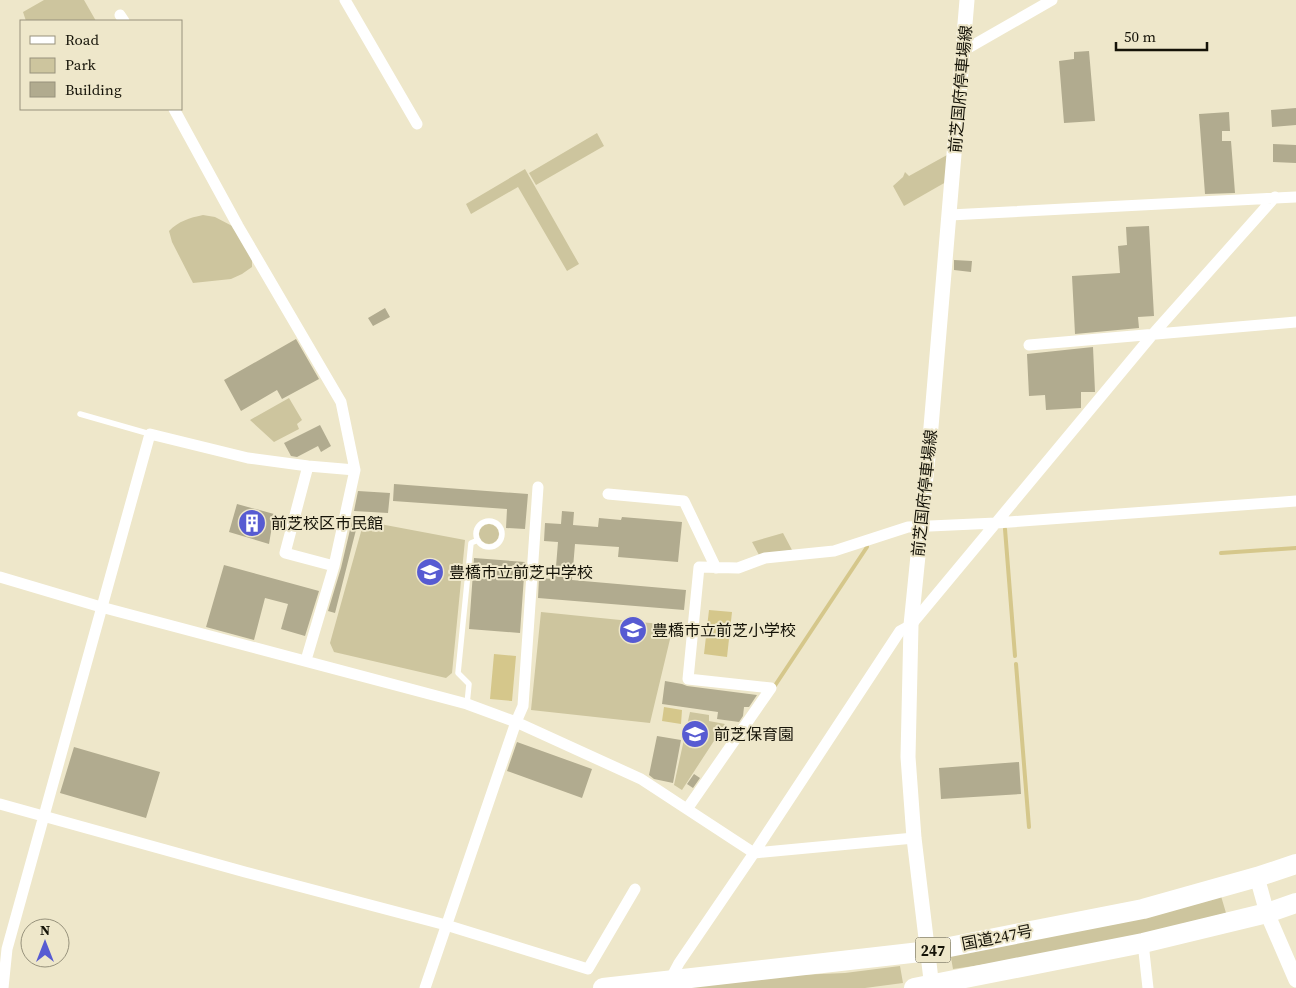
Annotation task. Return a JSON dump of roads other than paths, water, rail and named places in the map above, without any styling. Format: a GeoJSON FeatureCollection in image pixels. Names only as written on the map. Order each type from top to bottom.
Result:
{"type":"FeatureCollection","features":[{"type":"Feature","properties":{"kind":"highway","name":"国道247号"},"geometry":{"type":"LineString","coordinates":[[602,988],[928,951],[1143,909],[1296,864]]}},
{"type":"Feature","properties":{"kind":"highway","name":"247"},"geometry":{"type":"LineString","coordinates":[[926,987],[1143,943],[1267,913],[1296,903]]}},
{"type":"Feature","properties":{"kind":"main road","name":"前芝国府停車場線"},"geometry":{"type":"LineString","coordinates":[[926,987],[928,951],[914,838],[908,757],[911,625],[950,214],[967,0]]}},
{"type":"Feature","properties":{"kind":"main road"},"geometry":{"type":"LineString","coordinates":[[1257,877],[1267,913],[1296,980]]}},
{"type":"Feature","properties":{"kind":"street"},"geometry":{"type":"LineString","coordinates":[[345,0],[417,124]]}},
{"type":"Feature","properties":{"kind":"street"},"geometry":{"type":"LineString","coordinates":[[963,51],[1052,0]]}},
{"type":"Feature","properties":{"kind":"street"},"geometry":{"type":"LineString","coordinates":[[175,110],[238,226],[341,402],[355,470],[334,566],[306,660]]}},
{"type":"Feature","properties":{"kind":"street"},"geometry":{"type":"LineString","coordinates":[[670,980],[679,962],[754,853],[900,631],[911,625],[1153,334],[1275,197]]}},
{"type":"Feature","properties":{"kind":"street"},"geometry":{"type":"LineString","coordinates":[[950,214],[1296,197]]}},
{"type":"Feature","properties":{"kind":"street"},"geometry":{"type":"LineString","coordinates":[[1029,345],[1296,322]]}},
{"type":"Feature","properties":{"kind":"street"},"geometry":{"type":"LineString","coordinates":[[3,988],[7,949],[150,434],[248,458],[355,470]]}},
{"type":"Feature","properties":{"kind":"street"},"geometry":{"type":"LineString","coordinates":[[308,466],[285,554],[334,566]]}},
{"type":"Feature","properties":{"kind":"street"},"geometry":{"type":"LineString","coordinates":[[424,988],[523,706],[538,487]]}},
{"type":"Feature","properties":{"kind":"street"},"geometry":{"type":"LineString","coordinates":[[608,494],[684,500],[716,568]]}},
{"type":"Feature","properties":{"kind":"street"},"geometry":{"type":"LineString","coordinates":[[687,809],[771,688],[688,679],[698,567],[738,568],[765,558],[834,551],[908,527],[996,523],[1296,501]]}},
{"type":"Feature","properties":{"kind":"street"},"geometry":{"type":"LineString","coordinates":[[0,577],[101,607],[467,704],[516,722],[641,780],[754,853],[914,838]]}},
{"type":"Feature","properties":{"kind":"street"},"geometry":{"type":"LineString","coordinates":[[0,804],[446,925],[588,969],[635,889]]}},
{"type":"Feature","properties":{"kind":"street"},"geometry":{"type":"LineString","coordinates":[[1143,943],[1148,988]]}},
{"type":"Feature","properties":{"kind":"lane"},"geometry":{"type":"LineString","coordinates":[[80,414],[150,434]]}},
{"type":"Feature","properties":{"kind":"lane"},"geometry":{"type":"LineString","coordinates":[[492,521],[501,528],[501,539],[496,544],[486,546],[478,540],[477,530],[482,523],[492,521]]}},
{"type":"Feature","properties":{"kind":"lane"},"geometry":{"type":"LineString","coordinates":[[467,704],[469,684],[458,673],[471,543],[478,540]]}},
{"type":"Feature","properties":{"kind":"waterway"},"geometry":{"type":"LineString","coordinates":[[1005,529],[1015,656]]}},
{"type":"Feature","properties":{"kind":"waterway"},"geometry":{"type":"LineString","coordinates":[[772,685],[774,687],[867,547]]}},
{"type":"Feature","properties":{"kind":"waterway"},"geometry":{"type":"LineString","coordinates":[[1221,553],[1296,548]]}},
{"type":"Feature","properties":{"kind":"waterway"},"geometry":{"type":"LineString","coordinates":[[1016,664],[1029,827]]}},
{"type":"Feature","properties":{"kind":"place","name":"前芝校区市民館"},"geometry":{"type":"Point","coordinates":[252,523]}},
{"type":"Feature","properties":{"kind":"place","name":"豊橋市立前芝中学校"},"geometry":{"type":"Point","coordinates":[430,572]}},
{"type":"Feature","properties":{"kind":"place","name":"豊橋市立前芝小学校"},"geometry":{"type":"Point","coordinates":[633,630]}},
{"type":"Feature","properties":{"kind":"place","name":"前芝保育園"},"geometry":{"type":"Point","coordinates":[695,734]}}]}
